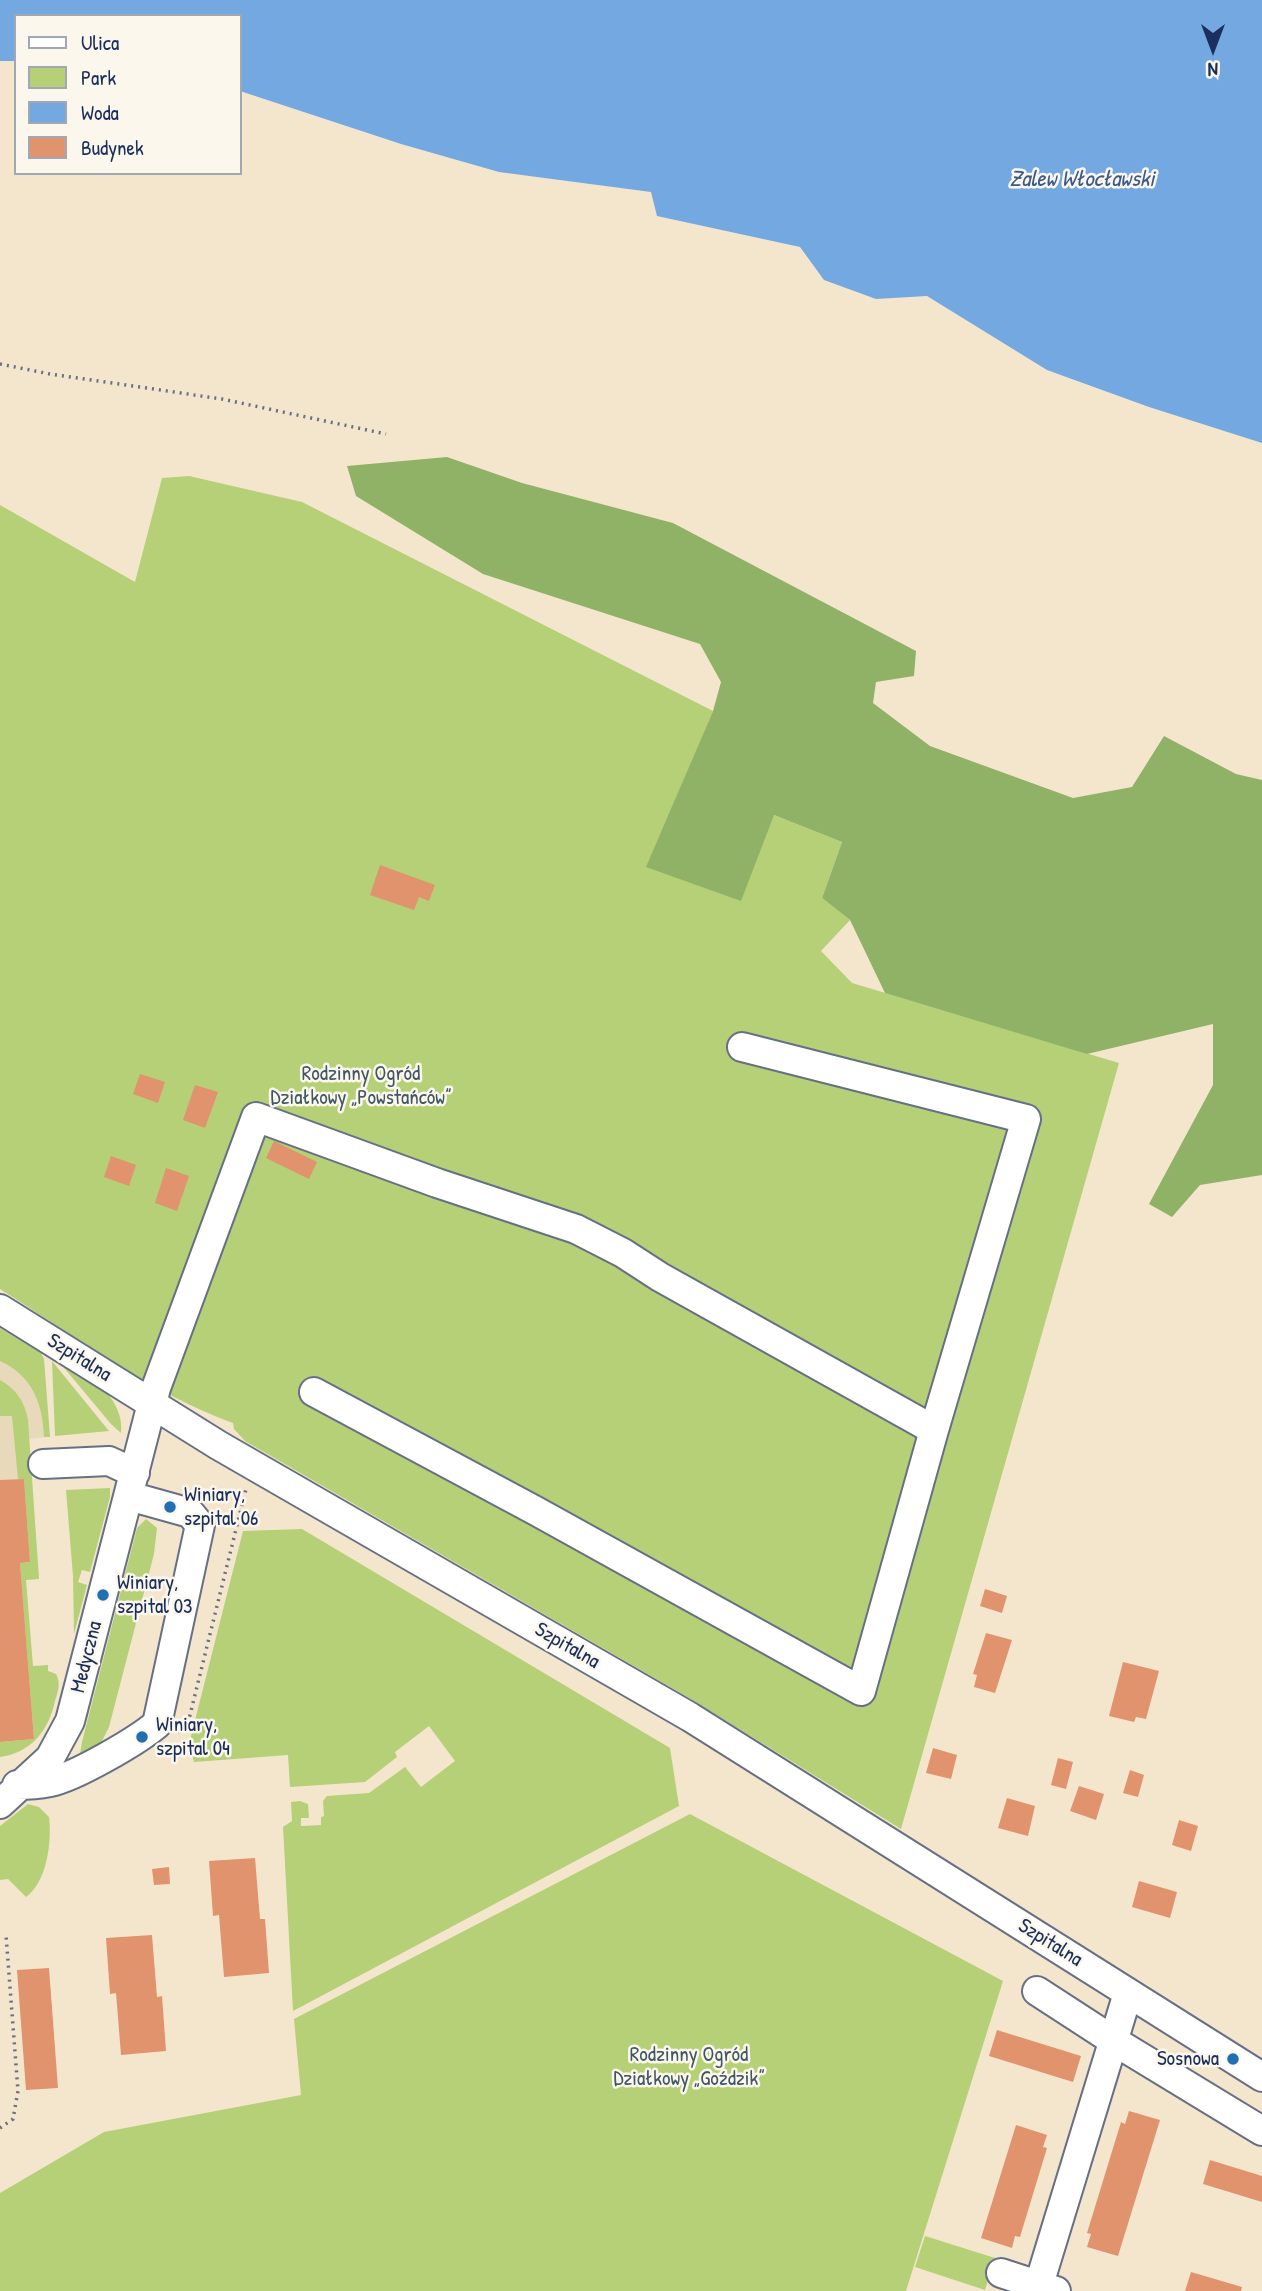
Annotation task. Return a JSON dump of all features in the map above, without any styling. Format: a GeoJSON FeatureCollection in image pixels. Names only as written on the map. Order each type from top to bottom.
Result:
{"type":"FeatureCollection","features":[{"type":"Feature","properties":{"kind":"street"},"geometry":{"type":"LineString","coordinates":[[314,1392],[861,1691],[934,1430],[1026,1119],[742,1047]]}},
{"type":"Feature","properties":{"kind":"street","name":"Medyczna"},"geometry":{"type":"LineString","coordinates":[[0,1804],[11,1785],[50,1758],[70,1721],[152,1405],[170,1348],[256,1117],[438,1183],[576,1229],[934,1430]]}},
{"type":"Feature","properties":{"kind":"street","name":"Szpitalna"},"geometry":{"type":"LineString","coordinates":[[0,1309],[152,1405],[690,1717],[1262,2077]]}},
{"type":"Feature","properties":{"kind":"street"},"geometry":{"type":"LineString","coordinates":[[11,1785],[51,1782],[142,1737],[157,1724],[200,1525],[190,1513],[132,1484],[109,1461],[43,1464]]}},
{"type":"Feature","properties":{"kind":"street"},"geometry":{"type":"LineString","coordinates":[[1037,1991],[1262,2131]]}},
{"type":"Feature","properties":{"kind":"street"},"geometry":{"type":"LineString","coordinates":[[1001,2273],[1044,2289],[1128,1993]]}},
{"type":"Feature","properties":{"kind":"path"},"geometry":{"type":"LineString","coordinates":[[0,364],[222,399],[386,434]]}},
{"type":"Feature","properties":{"kind":"path"},"geometry":{"type":"LineString","coordinates":[[171,1737],[187,1727],[249,1477]]}},
{"type":"Feature","properties":{"kind":"path"},"geometry":{"type":"LineString","coordinates":[[0,2128],[13,2119],[18,2091],[6,1935]]}},
{"type":"Feature","properties":{"kind":"shaded area"},"geometry":{"type":"Polygon","coordinates":[[[0,1338],[39,1362],[47,1437],[28,1439],[39,1579],[26,1580],[34,1739],[0,1742],[0,1338]]]}},
{"type":"Feature","properties":{"kind":"green space"},"geometry":{"type":"Polygon","coordinates":[[[447,457],[522,483],[673,523],[916,651],[914,676],[876,682],[873,703],[930,746],[1073,798],[1132,787],[1164,736],[1236,774],[1262,780],[1262,1175],[1200,1185],[1172,1217],[1149,1204],[1213,1085],[1213,1024],[1087,1054],[885,993],[850,920],[822,898],[842,842],[774,815],[741,901],[646,867],[713,711],[721,682],[700,644],[483,574],[356,496],[347,466],[447,457]]]}},
{"type":"Feature","properties":{"kind":"green space","name":"Rodzinny Ogród Działkowy „Powstańców”"},"geometry":{"type":"Polygon","coordinates":[[[189,476],[302,502],[713,711],[647,867],[774,815],[842,842],[822,898],[850,920],[821,951],[852,983],[1119,1063],[901,1829],[691,1699],[245,1441],[234,1429],[233,1423],[203,1411],[143,1380],[0,1289],[0,505],[135,582],[162,478],[189,476]]]}},
{"type":"Feature","properties":{"kind":"green space"},"geometry":{"type":"Polygon","coordinates":[[[0,1328],[41,1353],[44,1359],[50,1437],[44,1437],[38,1402],[28,1382],[0,1361],[0,1328]]]}},
{"type":"Feature","properties":{"kind":"green space"},"geometry":{"type":"Polygon","coordinates":[[[55,1357],[102,1387],[119,1414],[121,1433],[111,1424],[55,1357]]]}},
{"type":"Feature","properties":{"kind":"green space"},"geometry":{"type":"Polygon","coordinates":[[[52,1361],[109,1431],[55,1436],[52,1361]]]}},
{"type":"Feature","properties":{"kind":"green space"},"geometry":{"type":"Polygon","coordinates":[[[0,1380],[19,1397],[28,1420],[39,1579],[26,1580],[33,1666],[48,1665],[48,1671],[56,1674],[59,1684],[52,1712],[37,1738],[21,1751],[0,1757],[0,1742],[34,1739],[20,1563],[30,1562],[24,1479],[18,1479],[12,1416],[0,1416],[0,1380]]]}},
{"type":"Feature","properties":{"kind":"green space"},"geometry":{"type":"Polygon","coordinates":[[[110,1488],[90,1572],[82,1570],[78,1582],[87,1585],[74,1634],[73,1576],[66,1490],[110,1488]]]}},
{"type":"Feature","properties":{"kind":"green space"},"geometry":{"type":"Polygon","coordinates":[[[146,1519],[157,1528],[154,1554],[109,1727],[100,1745],[84,1758],[80,1754],[82,1742],[137,1528],[146,1519]]]}},
{"type":"Feature","properties":{"kind":"green space"},"geometry":{"type":"Polygon","coordinates":[[[302,1529],[670,1748],[679,1806],[293,2011],[283,1827],[292,1821],[291,1802],[308,1804],[309,1818],[301,1818],[301,1826],[321,1825],[321,1817],[324,1816],[323,1801],[327,1796],[369,1793],[405,1767],[421,1787],[455,1761],[429,1726],[395,1752],[397,1757],[365,1782],[290,1787],[288,1755],[194,1762],[189,1744],[243,1531],[302,1529]]]}},
{"type":"Feature","properties":{"kind":"green space"},"geometry":{"type":"Polygon","coordinates":[[[28,1804],[39,1807],[49,1817],[50,1838],[39,1882],[26,1897],[8,1879],[0,1880],[0,1826],[28,1804]]]}},
{"type":"Feature","properties":{"kind":"green space","name":"Rodzinny Ogród Działkowy „Goździk”"},"geometry":{"type":"Polygon","coordinates":[[[690,1814],[1003,1981],[906,2291],[0,2291],[0,2193],[104,2132],[301,2095],[294,2019],[690,1814]]]}},
{"type":"Feature","properties":{"kind":"green space"},"geometry":{"type":"Polygon","coordinates":[[[925,2236],[995,2258],[985,2290],[915,2267],[925,2236]]]}},
{"type":"Feature","properties":{"kind":"water","name":"Zalew Włocławski"},"geometry":{"type":"Polygon","coordinates":[[[0,0],[1262,0],[1262,443],[1149,407],[1047,370],[927,296],[876,299],[824,280],[800,247],[657,216],[651,192],[499,172],[401,144],[242,92],[242,14],[14,14],[14,61],[0,61],[0,0]]]}},
{"type":"Feature","properties":{"kind":"building"},"geometry":{"type":"Polygon","coordinates":[[[380,865],[435,885],[429,901],[419,897],[414,910],[370,895],[380,865]]]}},
{"type":"Feature","properties":{"kind":"building"},"geometry":{"type":"Polygon","coordinates":[[[140,1074],[165,1082],[158,1103],[133,1094],[140,1074]]]}},
{"type":"Feature","properties":{"kind":"building"},"geometry":{"type":"Polygon","coordinates":[[[195,1085],[218,1092],[205,1128],[183,1120],[195,1085]]]}},
{"type":"Feature","properties":{"kind":"building"},"geometry":{"type":"Polygon","coordinates":[[[274,1141],[317,1162],[309,1179],[266,1158],[274,1141]]]}},
{"type":"Feature","properties":{"kind":"building"},"geometry":{"type":"Polygon","coordinates":[[[111,1156],[136,1165],[129,1186],[104,1177],[111,1156]]]}},
{"type":"Feature","properties":{"kind":"building"},"geometry":{"type":"Polygon","coordinates":[[[166,1168],[189,1176],[177,1211],[155,1203],[166,1168]]]}},
{"type":"Feature","properties":{"kind":"building"},"geometry":{"type":"Polygon","coordinates":[[[24,1479],[30,1562],[20,1563],[34,1739],[0,1742],[0,1480],[24,1479]]]}},
{"type":"Feature","properties":{"kind":"building"},"geometry":{"type":"Polygon","coordinates":[[[985,1589],[1007,1596],[1002,1613],[980,1606],[985,1589]]]}},
{"type":"Feature","properties":{"kind":"building"},"geometry":{"type":"Polygon","coordinates":[[[986,1633],[1012,1640],[995,1693],[974,1687],[977,1675],[973,1674],[986,1633]]]}},
{"type":"Feature","properties":{"kind":"building"},"geometry":{"type":"Polygon","coordinates":[[[1123,1662],[1159,1671],[1146,1719],[1136,1717],[1134,1722],[1109,1716],[1123,1662]]]}},
{"type":"Feature","properties":{"kind":"building"},"geometry":{"type":"Polygon","coordinates":[[[933,1748],[957,1755],[951,1779],[926,1773],[933,1748]]]}},
{"type":"Feature","properties":{"kind":"building"},"geometry":{"type":"Polygon","coordinates":[[[1058,1758],[1073,1762],[1066,1789],[1051,1785],[1058,1758]]]}},
{"type":"Feature","properties":{"kind":"building"},"geometry":{"type":"Polygon","coordinates":[[[1130,1770],[1144,1775],[1138,1797],[1123,1793],[1130,1770]]]}},
{"type":"Feature","properties":{"kind":"building"},"geometry":{"type":"Polygon","coordinates":[[[1079,1786],[1104,1794],[1096,1820],[1070,1811],[1079,1786]]]}},
{"type":"Feature","properties":{"kind":"building"},"geometry":{"type":"Polygon","coordinates":[[[1007,1798],[1035,1806],[1028,1836],[998,1828],[1007,1798]]]}},
{"type":"Feature","properties":{"kind":"building"},"geometry":{"type":"Polygon","coordinates":[[[1179,1820],[1198,1826],[1191,1851],[1172,1845],[1179,1820]]]}},
{"type":"Feature","properties":{"kind":"building"},"geometry":{"type":"Polygon","coordinates":[[[255,1858],[260,1919],[265,1919],[269,1973],[224,1977],[219,1915],[213,1916],[209,1861],[255,1858]]]}},
{"type":"Feature","properties":{"kind":"building"},"geometry":{"type":"Polygon","coordinates":[[[169,1867],[170,1884],[154,1885],[152,1869],[169,1867]]]}},
{"type":"Feature","properties":{"kind":"building"},"geometry":{"type":"Polygon","coordinates":[[[1139,1881],[1177,1892],[1170,1918],[1132,1907],[1139,1881]]]}},
{"type":"Feature","properties":{"kind":"building"},"geometry":{"type":"Polygon","coordinates":[[[152,1935],[157,1997],[162,1996],[166,2051],[121,2055],[116,1993],[110,1994],[106,1938],[152,1935]]]}},
{"type":"Feature","properties":{"kind":"building"},"geometry":{"type":"Polygon","coordinates":[[[49,1968],[58,2088],[26,2090],[17,1970],[49,1968]]]}},
{"type":"Feature","properties":{"kind":"building"},"geometry":{"type":"Polygon","coordinates":[[[997,2030],[1081,2056],[1073,2082],[989,2056],[997,2030]]]}},
{"type":"Feature","properties":{"kind":"building"},"geometry":{"type":"Polygon","coordinates":[[[1129,2111],[1160,2120],[1118,2256],[1087,2247],[1091,2234],[1087,2233],[1121,2122],[1125,2124],[1129,2111]]]}},
{"type":"Feature","properties":{"kind":"building"},"geometry":{"type":"Polygon","coordinates":[[[1016,2125],[1047,2135],[1043,2147],[1047,2148],[1020,2237],[1015,2236],[1012,2248],[981,2238],[1016,2125]]]}},
{"type":"Feature","properties":{"kind":"building"},"geometry":{"type":"Polygon","coordinates":[[[1210,2160],[1262,2176],[1262,2202],[1203,2184],[1210,2160]]]}},
{"type":"Feature","properties":{"kind":"building"},"geometry":{"type":"Polygon","coordinates":[[[1191,2272],[1242,2287],[1241,2291],[1185,2291],[1191,2272]]]}},
{"type":"Feature","properties":{"kind":"place","name":"Winiary, szpital 06"},"geometry":{"type":"Point","coordinates":[170,1507]}},
{"type":"Feature","properties":{"kind":"place","name":"Winiary, szpital 03"},"geometry":{"type":"Point","coordinates":[103,1595]}},
{"type":"Feature","properties":{"kind":"place","name":"Winiary, szpital 04"},"geometry":{"type":"Point","coordinates":[142,1737]}},
{"type":"Feature","properties":{"kind":"place","name":"Sosnowa"},"geometry":{"type":"Point","coordinates":[1233,2059]}}]}
